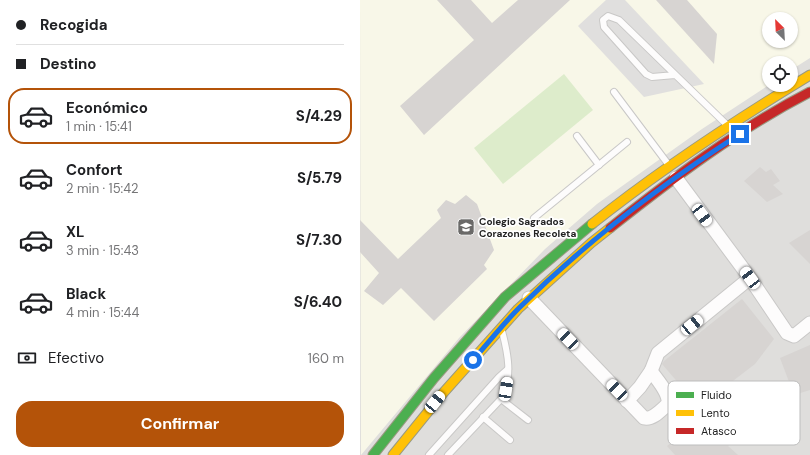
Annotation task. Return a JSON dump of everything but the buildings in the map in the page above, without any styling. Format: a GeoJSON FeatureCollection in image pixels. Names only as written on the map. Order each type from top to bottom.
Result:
{"type":"FeatureCollection","features":[{"type":"Feature","properties":{"kind":"main road"},"geometry":{"type":"LineString","coordinates":[[373,455],[446,363],[505,297],[585,228],[622,199],[728,126],[810,75]]}},
{"type":"Feature","properties":{"kind":"main road"},"geometry":{"type":"LineString","coordinates":[[393,455],[444,392],[501,327],[529,298],[591,243],[651,196],[714,150],[766,117],[810,92]]}},
{"type":"Feature","properties":{"kind":"street"},"geometry":{"type":"LineString","coordinates":[[676,178],[750,278],[787,332],[794,336],[810,323]]}},
{"type":"Feature","properties":{"kind":"street"},"geometry":{"type":"LineString","coordinates":[[627,401],[640,387],[651,371],[658,353],[750,278]]}},
{"type":"Feature","properties":{"kind":"street"},"geometry":{"type":"LineString","coordinates":[[529,298],[627,401],[644,418],[647,419],[651,418],[668,404],[668,397],[651,371]]}},
{"type":"Feature","properties":{"kind":"lane"},"geometry":{"type":"LineString","coordinates":[[676,75],[652,77],[646,74],[604,27],[603,20],[608,16],[619,20],[676,75],[728,126]]}},
{"type":"Feature","properties":{"kind":"lane"},"geometry":{"type":"LineString","coordinates":[[614,92],[669,166]]}},
{"type":"Feature","properties":{"kind":"lane"},"geometry":{"type":"LineString","coordinates":[[577,136],[599,165]]}},
{"type":"Feature","properties":{"kind":"lane"},"geometry":{"type":"LineString","coordinates":[[534,218],[627,142]]}},
{"type":"Feature","properties":{"kind":"lane"},"geometry":{"type":"LineString","coordinates":[[448,455],[500,399],[506,389],[508,351],[501,327]]}},
{"type":"Feature","properties":{"kind":"lane"},"geometry":{"type":"LineString","coordinates":[[429,455],[499,377],[508,369]]}},
{"type":"Feature","properties":{"kind":"lane"},"geometry":{"type":"LineString","coordinates":[[500,399],[528,420]]}},
{"type":"Feature","properties":{"kind":"lane"},"geometry":{"type":"LineString","coordinates":[[483,417],[510,440]]}},
{"type":"Feature","properties":{"kind":"shaded area"},"geometry":{"type":"Polygon","coordinates":[[[360,0],[810,0],[810,455],[360,455],[360,0]]]}},
{"type":"Feature","properties":{"kind":"shaded area","name":"Colegio Sagrados Corazones Recoleta"},"geometry":{"type":"Polygon","coordinates":[[[360,0],[810,0],[810,58],[798,66],[798,56],[762,56],[762,90],[702,129],[597,204],[545,249],[459,338],[361,455],[360,0]]]}},
{"type":"Feature","properties":{"kind":"shaded area"},"geometry":{"type":"Polygon","coordinates":[[[606,0],[625,0],[704,84],[644,97],[578,26],[606,0]]]}},
{"type":"Feature","properties":{"kind":"green space"},"geometry":{"type":"Polygon","coordinates":[[[564,74],[593,110],[503,184],[474,148],[564,74]]]}},
{"type":"Feature","properties":{"kind":"traffic: fast"},"geometry":{"type":"LineString","coordinates":[[373,455],[434,378],[505,297],[592,224]]}},
{"type":"Feature","properties":{"kind":"traffic: slow"},"geometry":{"type":"LineString","coordinates":[[592,224],[644,184],[698,146],[810,75]]}},
{"type":"Feature","properties":{"kind":"traffic: slow"},"geometry":{"type":"LineString","coordinates":[[393,455],[444,392],[518,309],[591,243],[610,228]]}},
{"type":"Feature","properties":{"kind":"traffic: jam"},"geometry":{"type":"LineString","coordinates":[[610,228],[707,155],[783,106],[810,92]]}},
{"type":"Feature","properties":{"kind":"place","name":"Colegio Sagrados Corazones Recoleta"},"geometry":{"type":"Point","coordinates":[466,227]}},
{"type":"Feature","properties":{"kind":"route"},"geometry":{"type":"LineString","coordinates":[[473,360],[518,309],[591,243],[651,196],[714,150],[740,134]]}}]}
